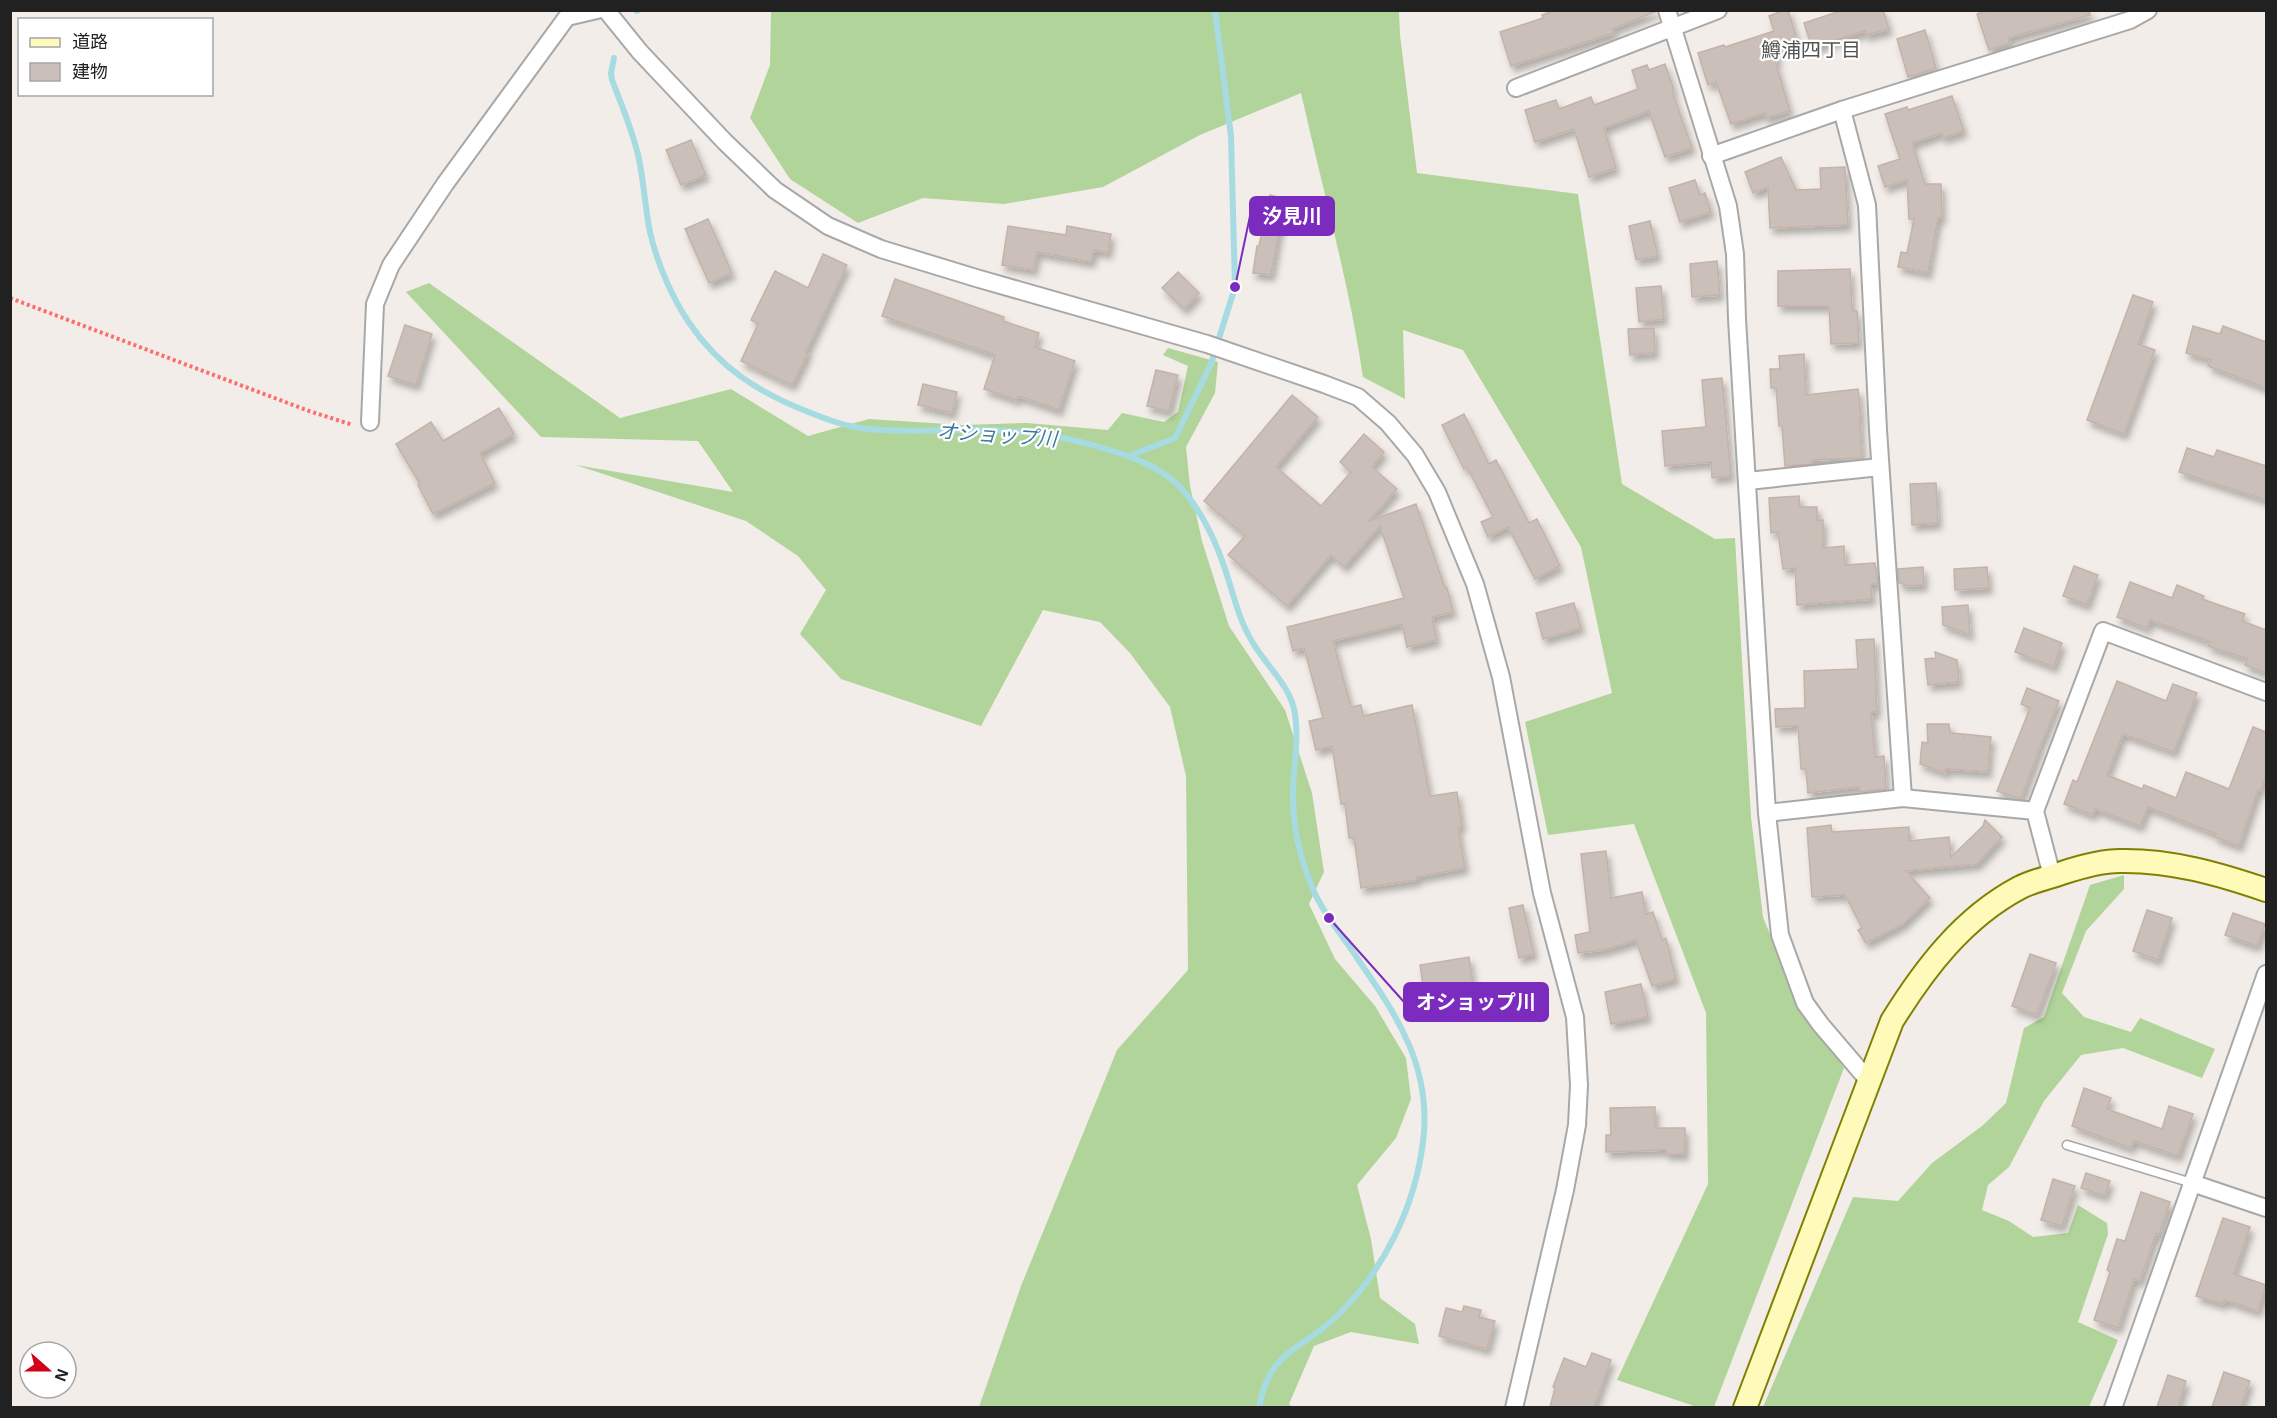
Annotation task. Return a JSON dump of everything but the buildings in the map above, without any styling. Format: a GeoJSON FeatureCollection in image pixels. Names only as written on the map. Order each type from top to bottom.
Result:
{"type":"FeatureCollection","features":[{"type":"Feature","properties":{"kind":"street"},"geometry":{"type":"LineString","coordinates":[[370,422],[375,304],[392,265],[445,184],[567,17],[597,10]]}},
{"type":"Feature","properties":{"kind":"street"},"geometry":{"type":"LineString","coordinates":[[606,10],[640,52],[725,142],[775,190],[828,226],[881,249],[1207,344],[1358,397],[1388,423],[1415,455],[1437,492],[1475,584],[1501,676],[1542,893],[1575,1017],[1579,1086],[1577,1125],[1565,1190],[1514,1407]]}},
{"type":"Feature","properties":{"kind":"street"},"geometry":{"type":"LineString","coordinates":[[1667,10],[1728,206],[1735,254],[1767,813],[1780,935],[1805,1003],[1868,1080]]}},
{"type":"Feature","properties":{"kind":"street"},"geometry":{"type":"LineString","coordinates":[[1516,88],[1718,10]]}},
{"type":"Feature","properties":{"kind":"street"},"geometry":{"type":"LineString","coordinates":[[1711,156],[1842,110],[2130,20],[2148,10]]}},
{"type":"Feature","properties":{"kind":"street"},"geometry":{"type":"LineString","coordinates":[[1842,110],[1867,205],[1881,466],[1903,798]]}},
{"type":"Feature","properties":{"kind":"street"},"geometry":{"type":"LineString","coordinates":[[1748,481],[1881,466]]}},
{"type":"Feature","properties":{"kind":"street"},"geometry":{"type":"LineString","coordinates":[[2052,876],[2035,811],[2103,631],[2266,692]]}},
{"type":"Feature","properties":{"kind":"street"},"geometry":{"type":"LineString","coordinates":[[1767,813],[1903,798],[2035,811]]}},
{"type":"Feature","properties":{"kind":"street"},"geometry":{"type":"LineString","coordinates":[[1744,1407],[1892,1021],[1913,986],[1937,955],[1994,904],[2021,887],[2082,867],[2118,861],[2180,866],[2227,877],[2266,890]]}},
{"type":"Feature","properties":{"kind":"street"},"geometry":{"type":"LineString","coordinates":[[2113,1407],[2266,974]]}},
{"type":"Feature","properties":{"kind":"street"},"geometry":{"type":"LineString","coordinates":[[2192,1183],[2266,1208]]}},
{"type":"Feature","properties":{"kind":"lane"},"geometry":{"type":"LineString","coordinates":[[2067,1145],[2192,1183]]}},
{"type":"Feature","properties":{"kind":"path"},"geometry":{"type":"LineString","coordinates":[[10,298],[309,411],[348,424],[364,426],[370,422]]}},
{"type":"Feature","properties":{"kind":"green space"},"geometry":{"type":"Polygon","coordinates":[[[771,11],[1399,11],[1417,173],[1578,194],[1622,484],[1715,539],[1735,538],[1751,817],[1763,917],[1797,1002],[1844,1068],[1714,1407],[1697,1407],[1617,1380],[1708,1184],[1706,1013],[1634,824],[1548,835],[1525,722],[1612,693],[1581,547],[1463,350],[1403,330],[1405,399],[1363,377],[1343,270],[1301,93],[1200,135],[1103,187],[1004,204],[923,198],[858,223],[790,179],[750,118],[770,65],[771,11]]]}},
{"type":"Feature","properties":{"kind":"green space"},"geometry":{"type":"Polygon","coordinates":[[[429,283],[620,418],[731,389],[808,436],[869,419],[963,425],[1027,423],[1108,430],[1122,413],[1164,422],[1178,412],[1188,366],[1163,355],[1168,348],[1218,362],[1215,393],[1186,447],[1190,486],[1202,541],[1229,626],[1285,710],[1312,793],[1324,872],[1309,904],[1335,959],[1375,1006],[1406,1058],[1411,1099],[1396,1138],[1357,1185],[1371,1239],[1380,1298],[1415,1324],[1419,1344],[1351,1332],[1314,1346],[1289,1404],[1292,1407],[979,1407],[1021,1286],[1117,1050],[1188,970],[1186,776],[1170,707],[1130,653],[1100,622],[1043,610],[981,726],[841,679],[800,634],[826,590],[798,556],[746,521],[576,465],[733,492],[698,441],[541,437],[406,292],[429,283]]]}},
{"type":"Feature","properties":{"kind":"green space"},"geometry":{"type":"Polygon","coordinates":[[[2124,875],[2124,889],[2086,931],[2062,993],[2084,1017],[2131,1032],[2140,1018],[2215,1049],[2202,1078],[2123,1048],[2081,1055],[2044,1101],[2009,1167],[1988,1185],[1982,1210],[2009,1221],[2033,1237],[2068,1233],[2078,1205],[2107,1223],[2108,1234],[2078,1322],[2118,1340],[2089,1407],[1763,1407],[1853,1197],[1898,1201],[1932,1163],[1982,1126],[2006,1103],[2024,1028],[2044,1017],[2090,885],[2124,875]]]}},
{"type":"Feature","properties":{"kind":"waterway"},"geometry":{"type":"LineString","coordinates":[[1129,456],[1175,438],[1211,364],[1235,287],[1231,136],[1215,10]]}},
{"type":"Feature","properties":{"kind":"waterway","name":"オショップ川"},"geometry":{"type":"LineString","coordinates":[[614,58],[612,80],[637,149],[648,223],[657,256],[671,292],[683,314],[702,340],[727,366],[772,396],[844,425],[883,430],[988,430],[1033,433],[1063,438],[1126,455],[1163,473],[1179,486],[1200,513],[1220,555],[1248,634],[1289,694],[1293,704],[1297,732],[1293,788],[1294,813],[1303,863],[1320,903],[1395,1016],[1406,1039],[1416,1063],[1422,1088],[1423,1142],[1413,1189],[1384,1256],[1371,1276],[1340,1313],[1280,1361],[1264,1388],[1259,1408]]}},
{"type":"Feature","properties":{"kind":"place","name":"汐見川"},"geometry":{"type":"Point","coordinates":[1235,287]}},
{"type":"Feature","properties":{"kind":"place","name":"オショップ川"},"geometry":{"type":"Point","coordinates":[1329,918]}},
{"type":"Feature","properties":{"kind":"district","name":"鱒浦四丁目"},"geometry":{"type":"Point","coordinates":[1811,50]}}]}
